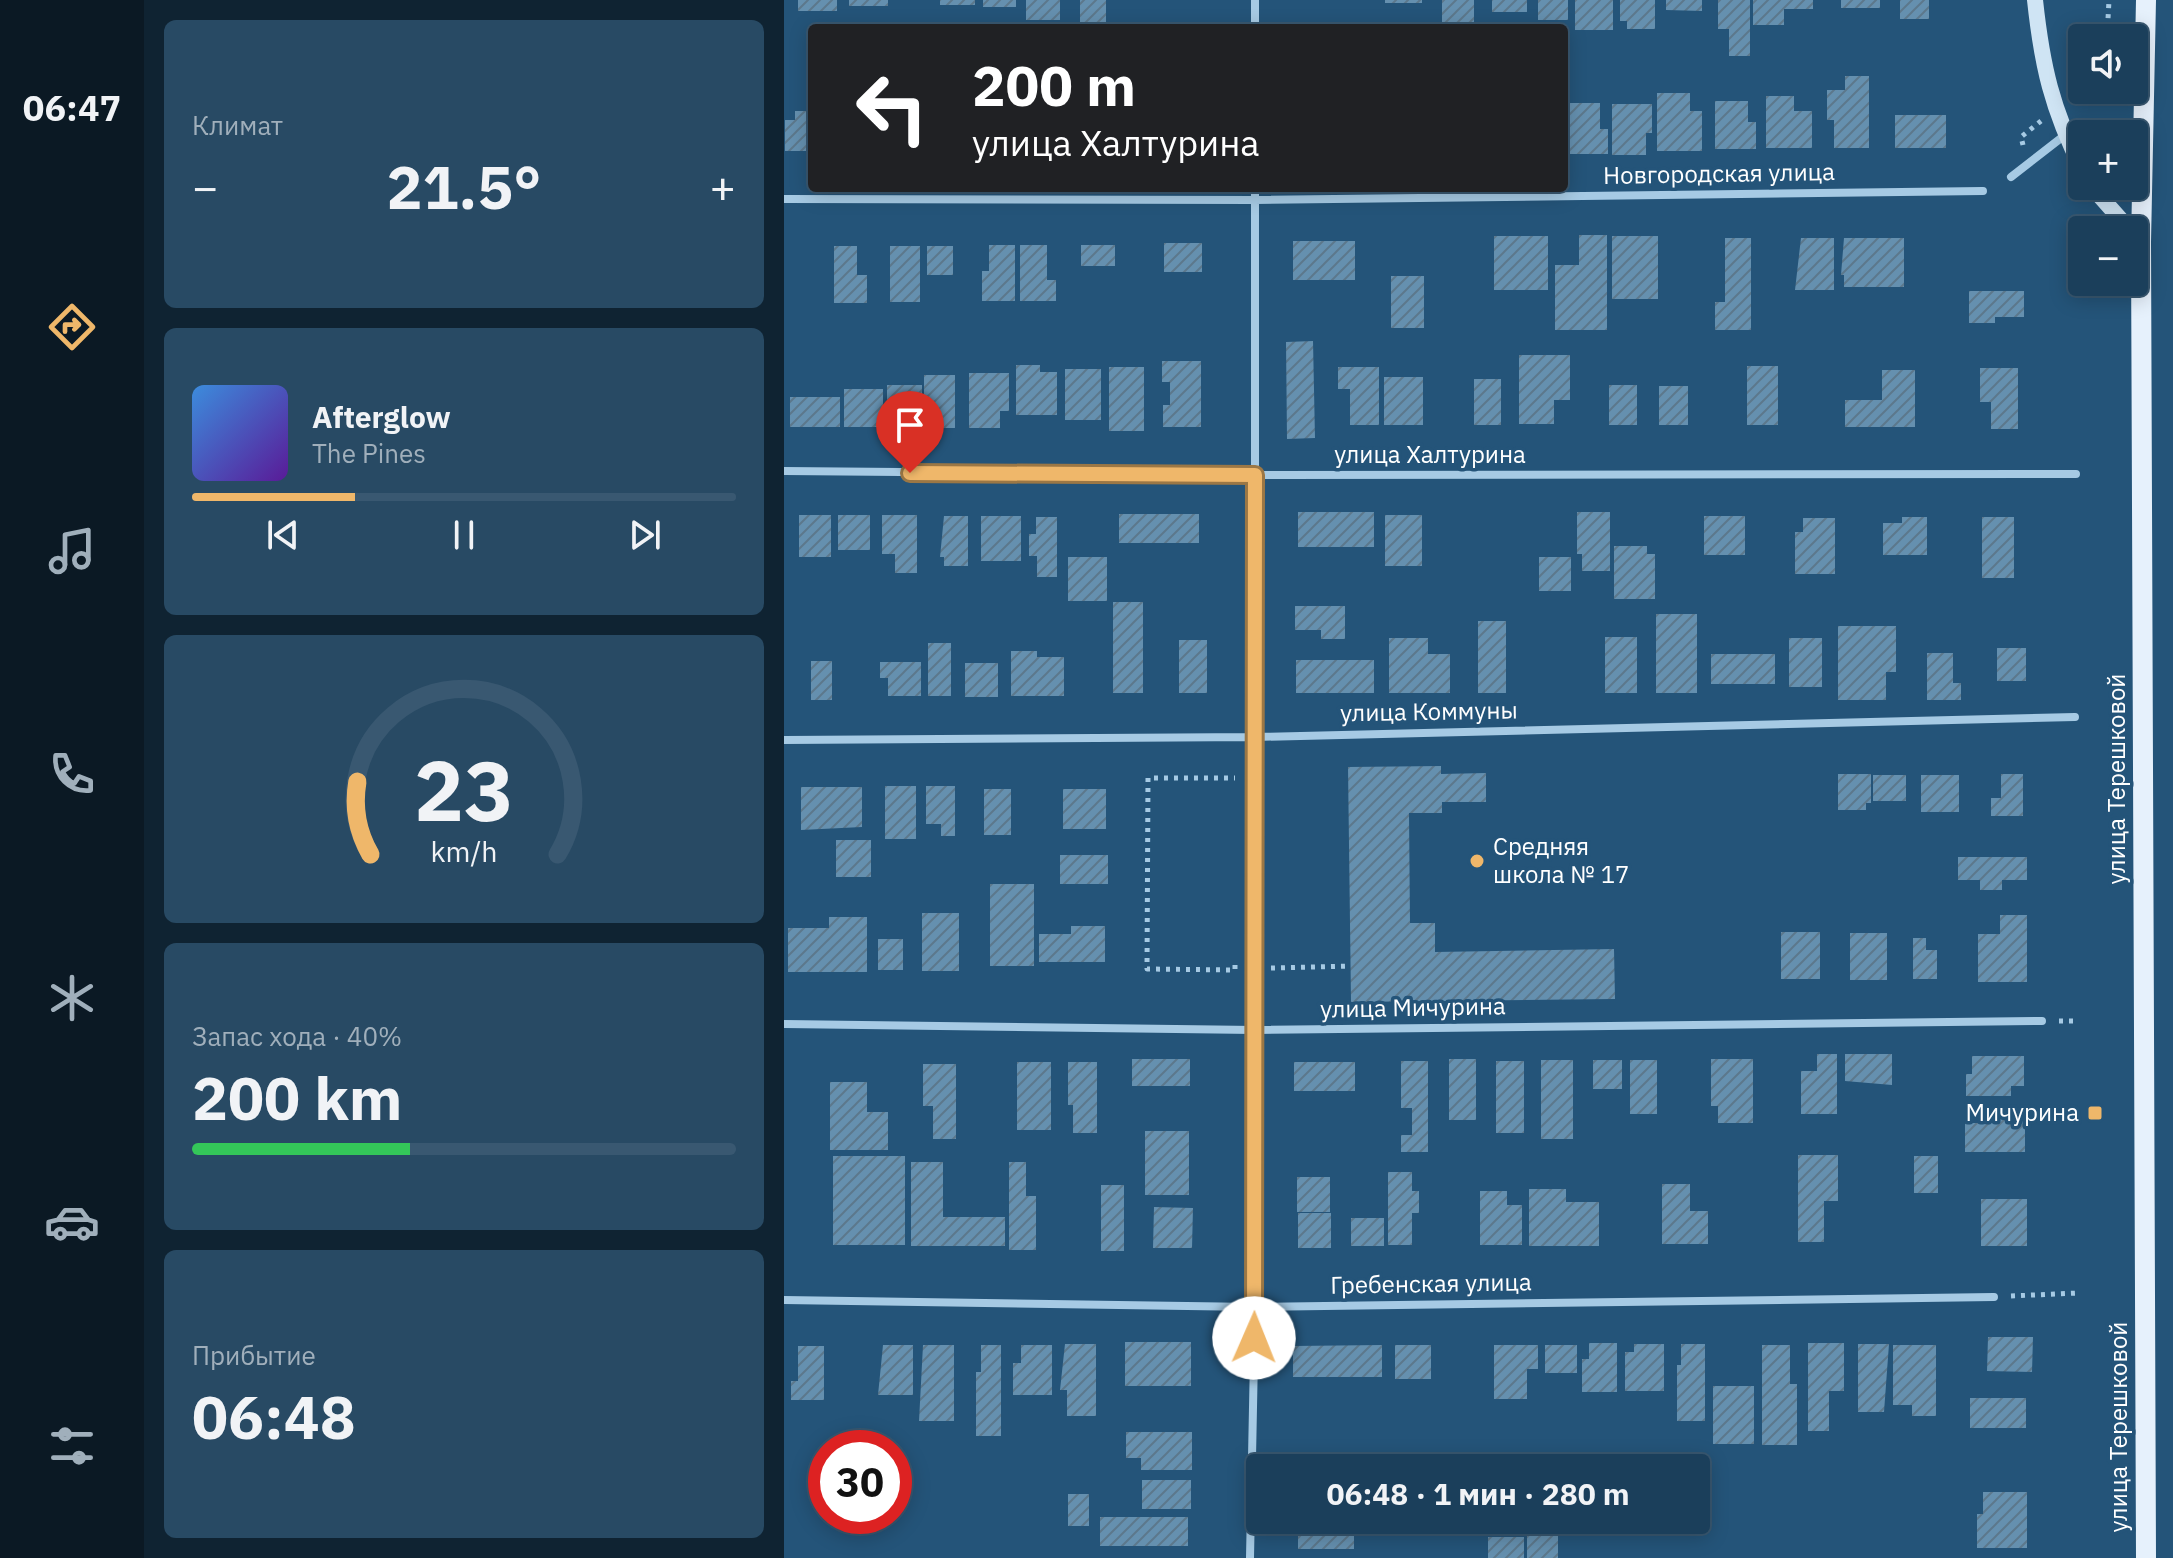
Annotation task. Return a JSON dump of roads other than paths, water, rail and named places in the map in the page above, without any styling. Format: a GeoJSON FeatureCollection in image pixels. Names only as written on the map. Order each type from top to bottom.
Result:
{"type":"FeatureCollection","features":[{"type":"Feature","properties":{"kind":"main road"},"geometry":{"type":"LineString","coordinates":[[2035,0],[2042,63],[2068,141]]}},
{"type":"Feature","properties":{"kind":"main road","name":"улица Терешковой"},"geometry":{"type":"LineString","coordinates":[[2136,216],[2146,0]]}},
{"type":"Feature","properties":{"kind":"main road"},"geometry":{"type":"LineString","coordinates":[[2104,200],[2118,216]]}},
{"type":"Feature","properties":{"kind":"main road","name":"улица Терешковой"},"geometry":{"type":"LineString","coordinates":[[2136,296],[2146,1558]]}},
{"type":"Feature","properties":{"kind":"street"},"geometry":{"type":"LineString","coordinates":[[1255,0],[1255,24]]}},
{"type":"Feature","properties":{"kind":"street"},"geometry":{"type":"LineString","coordinates":[[2011,177],[2065,135]]}},
{"type":"Feature","properties":{"kind":"street","name":"Новгородская улица"},"geometry":{"type":"LineString","coordinates":[[784,199],[1255,200],[1983,191]]}},
{"type":"Feature","properties":{"kind":"street"},"geometry":{"type":"LineString","coordinates":[[1250,1558],[1255,1307],[1255,192]]}},
{"type":"Feature","properties":{"kind":"street","name":"улица Халтурина"},"geometry":{"type":"LineString","coordinates":[[784,471],[1255,475],[2076,474]]}},
{"type":"Feature","properties":{"kind":"street","name":"улица Коммуны"},"geometry":{"type":"LineString","coordinates":[[784,740],[1255,737],[2075,717]]}},
{"type":"Feature","properties":{"kind":"street","name":"улица Мичурина"},"geometry":{"type":"LineString","coordinates":[[784,1024],[1255,1030],[2042,1021]]}},
{"type":"Feature","properties":{"kind":"street","name":"Гребенская улица"},"geometry":{"type":"LineString","coordinates":[[784,1300],[1255,1307],[1994,1297]]}},
{"type":"Feature","properties":{"kind":"place","name":"Средняя школа № 17"},"geometry":{"type":"Point","coordinates":[1477,861]}},
{"type":"Feature","properties":{"kind":"place","name":"Мичурина"},"geometry":{"type":"Point","coordinates":[2095,1113]}}]}
